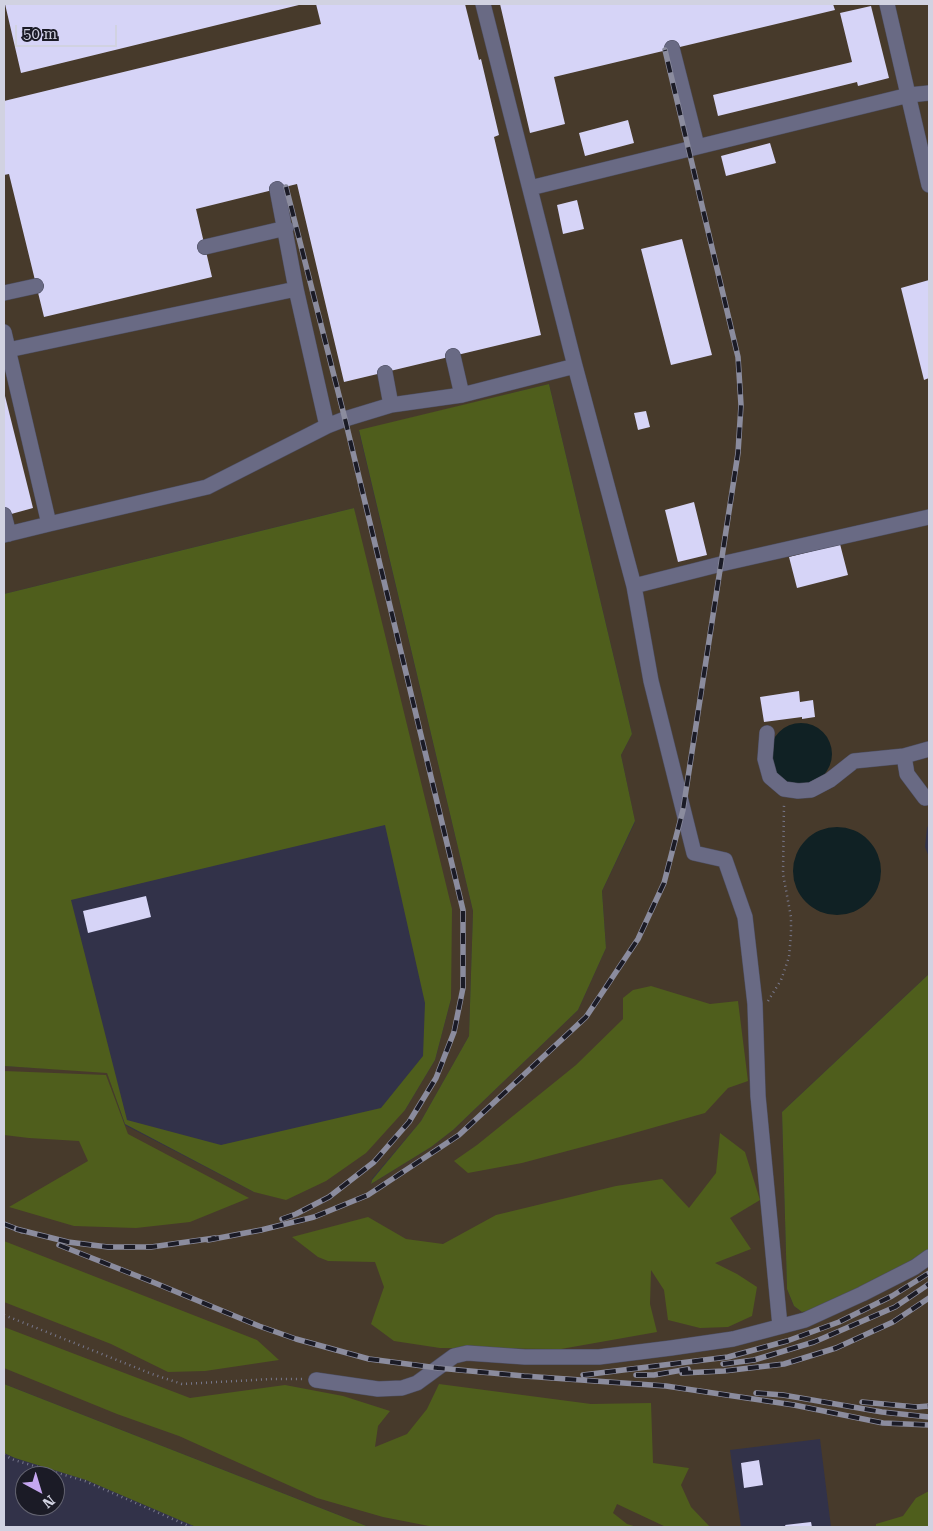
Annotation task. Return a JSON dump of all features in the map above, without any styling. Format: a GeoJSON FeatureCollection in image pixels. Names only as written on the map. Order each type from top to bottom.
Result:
{"type":"FeatureCollection","features":[{"type":"Feature","properties":{"kind":"lane"},"geometry":{"type":"LineString","coordinates":[[483,4],[575,366],[634,586],[651,681],[694,853],[725,860],[745,917],[755,1004],[758,1096],[780,1326]]}},
{"type":"Feature","properties":{"kind":"lane"},"geometry":{"type":"LineString","coordinates":[[888,4],[929,185]]}},
{"type":"Feature","properties":{"kind":"lane"},"geometry":{"type":"LineString","coordinates":[[672,48],[697,146]]}},
{"type":"Feature","properties":{"kind":"lane"},"geometry":{"type":"LineString","coordinates":[[530,188],[697,146],[909,96],[929,93]]}},
{"type":"Feature","properties":{"kind":"lane"},"geometry":{"type":"LineString","coordinates":[[277,189],[296,288],[327,426]]}},
{"type":"Feature","properties":{"kind":"lane"},"geometry":{"type":"LineString","coordinates":[[205,247],[286,228]]}},
{"type":"Feature","properties":{"kind":"lane"},"geometry":{"type":"LineString","coordinates":[[4,293],[36,286]]}},
{"type":"Feature","properties":{"kind":"lane"},"geometry":{"type":"LineString","coordinates":[[8,350],[296,288]]}},
{"type":"Feature","properties":{"kind":"lane"},"geometry":{"type":"LineString","coordinates":[[4,332],[49,524]]}},
{"type":"Feature","properties":{"kind":"lane"},"geometry":{"type":"LineString","coordinates":[[452,356],[462,395]]}},
{"type":"Feature","properties":{"kind":"lane"},"geometry":{"type":"LineString","coordinates":[[4,516],[6,534],[207,487],[345,418],[391,405],[462,395],[575,366]]}},
{"type":"Feature","properties":{"kind":"lane"},"geometry":{"type":"LineString","coordinates":[[385,372],[391,405]]}},
{"type":"Feature","properties":{"kind":"lane"},"geometry":{"type":"LineString","coordinates":[[634,586],[720,564],[929,517]]}},
{"type":"Feature","properties":{"kind":"lane"},"geometry":{"type":"LineString","coordinates":[[767,733],[765,759],[770,777],[784,789],[798,791],[811,790],[830,780],[854,761],[904,756],[929,750]]}},
{"type":"Feature","properties":{"kind":"lane"},"geometry":{"type":"LineString","coordinates":[[904,756],[907,774],[925,798]]}},
{"type":"Feature","properties":{"kind":"lane"},"geometry":{"type":"LineString","coordinates":[[316,1380],[378,1389],[402,1388],[417,1384],[454,1356],[467,1353],[599,1357],[732,1339],[804,1320],[862,1294],[929,1257]]}},
{"type":"Feature","properties":{"kind":"path"},"geometry":{"type":"LineString","coordinates":[[765,1005],[782,980],[789,957],[791,917],[783,874],[784,789]]}},
{"type":"Feature","properties":{"kind":"path"},"geometry":{"type":"LineString","coordinates":[[4,1315],[152,1374],[182,1384],[272,1379],[316,1380]]}},
{"type":"Feature","properties":{"kind":"path"},"geometry":{"type":"LineString","coordinates":[[4,1455],[14,1460],[85,1481],[191,1527]]}},
{"type":"Feature","properties":{"kind":"shaded area"},"geometry":{"type":"Polygon","coordinates":[[[4,4],[929,4],[929,824],[925,847],[929,857],[929,974],[782,1112],[787,1289],[794,1306],[802,1312],[917,1257],[929,1249],[929,1527],[831,1527],[820,1439],[730,1450],[741,1527],[369,1527],[4,1384],[4,1066],[107,1072],[125,1125],[254,1192],[405,1110],[435,1060],[451,999],[354,508],[4,594],[4,4]],[[549,384],[359,431],[473,911],[469,1036],[421,1121],[372,1179],[371,1184],[431,1147],[453,1130],[578,1010],[606,948],[602,891],[635,822],[621,755],[632,734],[549,384]]]}},
{"type":"Feature","properties":{"kind":"shaded area"},"geometry":{"type":"Polygon","coordinates":[[[801,723],[813,726],[823,732],[829,742],[832,754],[829,766],[823,776],[813,782],[801,785],[789,782],[779,776],[773,766],[770,754],[773,742],[779,732],[789,726],[801,723]]]}},
{"type":"Feature","properties":{"kind":"shaded area"},"geometry":{"type":"Polygon","coordinates":[[[837,827],[854,831],[868,840],[877,854],[881,871],[877,888],[868,902],[854,911],[837,915],[820,911],[806,902],[797,888],[793,871],[797,854],[806,840],[820,831],[837,827]]]}},
{"type":"Feature","properties":{"kind":"green space"},"geometry":{"type":"Polygon","coordinates":[[[549,384],[632,734],[621,755],[635,821],[602,891],[606,948],[578,1010],[453,1130],[431,1147],[371,1184],[372,1180],[421,1121],[469,1036],[473,911],[359,430],[549,384]]]}},
{"type":"Feature","properties":{"kind":"green space"},"geometry":{"type":"Polygon","coordinates":[[[354,508],[452,909],[451,999],[435,1060],[405,1110],[366,1153],[326,1181],[286,1200],[254,1192],[125,1124],[107,1073],[4,1066],[4,594],[354,508]],[[385,825],[71,900],[127,1120],[221,1145],[381,1108],[423,1056],[425,1003],[385,825]]]}},
{"type":"Feature","properties":{"kind":"green space"},"geometry":{"type":"Polygon","coordinates":[[[929,974],[929,1249],[865,1286],[812,1310],[802,1312],[794,1306],[787,1289],[782,1112],[929,974]]]}},
{"type":"Feature","properties":{"kind":"green space"},"geometry":{"type":"Polygon","coordinates":[[[651,986],[710,1004],[738,1001],[748,1081],[728,1088],[705,1113],[620,1137],[522,1163],[468,1173],[454,1161],[477,1145],[576,1065],[623,1019],[623,998],[633,990],[651,986]]]}},
{"type":"Feature","properties":{"kind":"green space"},"geometry":{"type":"Polygon","coordinates":[[[4,1071],[106,1075],[128,1134],[249,1198],[190,1222],[136,1228],[74,1226],[9,1207],[88,1161],[79,1141],[4,1135],[4,1071]]]}},
{"type":"Feature","properties":{"kind":"green space"},"geometry":{"type":"Polygon","coordinates":[[[720,1133],[745,1152],[760,1200],[730,1218],[751,1249],[715,1263],[757,1287],[752,1316],[728,1327],[700,1328],[668,1320],[664,1290],[651,1270],[650,1304],[657,1332],[561,1349],[440,1348],[394,1341],[371,1324],[384,1287],[375,1262],[328,1261],[318,1257],[292,1237],[368,1217],[406,1239],[443,1244],[496,1215],[616,1186],[662,1179],[689,1208],[716,1173],[720,1133]]]}},
{"type":"Feature","properties":{"kind":"green space"},"geometry":{"type":"Polygon","coordinates":[[[4,1241],[257,1340],[279,1360],[205,1371],[168,1372],[111,1344],[4,1302],[4,1241]]]}},
{"type":"Feature","properties":{"kind":"green space"},"geometry":{"type":"Polygon","coordinates":[[[4,1327],[190,1398],[285,1385],[343,1396],[390,1411],[378,1426],[375,1447],[407,1434],[427,1409],[439,1384],[591,1404],[651,1403],[653,1463],[689,1468],[681,1485],[691,1507],[710,1527],[666,1527],[617,1504],[613,1513],[627,1524],[637,1527],[434,1527],[383,1517],[317,1498],[179,1436],[117,1414],[4,1368],[4,1327]]]}},
{"type":"Feature","properties":{"kind":"green space"},"geometry":{"type":"Polygon","coordinates":[[[4,1384],[369,1527],[196,1527],[86,1480],[65,1473],[65,1466],[41,1466],[4,1453],[4,1384]]]}},
{"type":"Feature","properties":{"kind":"green space"},"geometry":{"type":"Polygon","coordinates":[[[929,1491],[929,1527],[876,1527],[876,1524],[903,1516],[916,1498],[929,1491]]]}},
{"type":"Feature","properties":{"kind":"building"},"geometry":{"type":"Polygon","coordinates":[[[5,4],[303,4],[21,73],[5,4]]]}},
{"type":"Feature","properties":{"kind":"building"},"geometry":{"type":"Polygon","coordinates":[[[316,4],[465,4],[479,60],[481,59],[499,135],[494,137],[541,335],[344,382],[297,184],[196,209],[212,277],[44,317],[9,174],[4,175],[4,101],[321,24],[316,4]]]}},
{"type":"Feature","properties":{"kind":"building"},"geometry":{"type":"Polygon","coordinates":[[[500,4],[833,4],[835,10],[554,77],[565,124],[530,133],[500,4]]]}},
{"type":"Feature","properties":{"kind":"building"},"geometry":{"type":"Polygon","coordinates":[[[871,6],[889,78],[858,86],[857,82],[718,116],[713,95],[852,62],[840,13],[871,6]]]}},
{"type":"Feature","properties":{"kind":"building"},"geometry":{"type":"Polygon","coordinates":[[[628,120],[634,143],[585,156],[579,133],[628,120]]]}},
{"type":"Feature","properties":{"kind":"building"},"geometry":{"type":"Polygon","coordinates":[[[770,143],[776,163],[726,176],[721,156],[770,143]]]}},
{"type":"Feature","properties":{"kind":"building"},"geometry":{"type":"Polygon","coordinates":[[[577,200],[584,229],[563,234],[557,205],[577,200]]]}},
{"type":"Feature","properties":{"kind":"building"},"geometry":{"type":"Polygon","coordinates":[[[682,239],[712,355],[671,365],[641,249],[682,239]]]}},
{"type":"Feature","properties":{"kind":"building"},"geometry":{"type":"Polygon","coordinates":[[[929,280],[929,378],[924,380],[901,288],[929,280]]]}},
{"type":"Feature","properties":{"kind":"building"},"geometry":{"type":"Polygon","coordinates":[[[4,392],[33,508],[4,516],[4,392]]]}},
{"type":"Feature","properties":{"kind":"building"},"geometry":{"type":"Polygon","coordinates":[[[646,411],[650,427],[638,430],[634,413],[646,411]]]}},
{"type":"Feature","properties":{"kind":"building"},"geometry":{"type":"Polygon","coordinates":[[[694,502],[707,555],[678,562],[665,510],[694,502]]]}},
{"type":"Feature","properties":{"kind":"building"},"geometry":{"type":"Polygon","coordinates":[[[840,544],[848,575],[797,588],[789,557],[840,544]]]}},
{"type":"Feature","properties":{"kind":"building"},"geometry":{"type":"Polygon","coordinates":[[[799,691],[800,702],[813,700],[815,717],[764,722],[760,697],[799,691]]]}},
{"type":"Feature","properties":{"kind":"building"},"geometry":{"type":"Polygon","coordinates":[[[146,896],[151,917],[88,933],[83,911],[146,896]]]}},
{"type":"Feature","properties":{"kind":"building"},"geometry":{"type":"Polygon","coordinates":[[[759,1460],[763,1485],[744,1488],[741,1463],[759,1460]]]}},
{"type":"Feature","properties":{"kind":"building"},"geometry":{"type":"Polygon","coordinates":[[[811,1522],[812,1527],[786,1527],[785,1525],[811,1522]]]}},
{"type":"Feature","properties":{"kind":"railway"},"geometry":{"type":"LineString","coordinates":[[208,1240],[314,1217],[368,1195],[459,1135],[586,1017],[638,939],[664,883],[683,810],[738,453],[741,405],[738,357],[665,50]]}},
{"type":"Feature","properties":{"kind":"railway"},"geometry":{"type":"LineString","coordinates":[[282,1219],[329,1197],[374,1162],[409,1122],[436,1078],[454,1032],[463,988],[463,910],[345,419],[286,187]]}},
{"type":"Feature","properties":{"kind":"railway"},"geometry":{"type":"LineString","coordinates":[[4,1224],[22,1231]]}},
{"type":"Feature","properties":{"kind":"railway"},"geometry":{"type":"LineString","coordinates":[[16,1229],[68,1242],[108,1247],[151,1247],[215,1238]]}},
{"type":"Feature","properties":{"kind":"railway"},"geometry":{"type":"LineString","coordinates":[[59,1245],[259,1326],[296,1339],[369,1359],[524,1376],[666,1386],[794,1405],[883,1423],[929,1425]]}},
{"type":"Feature","properties":{"kind":"railway"},"geometry":{"type":"LineString","coordinates":[[583,1375],[728,1357],[787,1341],[839,1322],[892,1296],[929,1273]]}},
{"type":"Feature","properties":{"kind":"railway"},"geometry":{"type":"LineString","coordinates":[[723,1364],[754,1360],[814,1342],[895,1307],[929,1284]]}},
{"type":"Feature","properties":{"kind":"railway"},"geometry":{"type":"LineString","coordinates":[[682,1373],[724,1371],[784,1364],[836,1348],[893,1322],[929,1298]]}},
{"type":"Feature","properties":{"kind":"railway"},"geometry":{"type":"LineString","coordinates":[[636,1375],[654,1375],[688,1369]]}},
{"type":"Feature","properties":{"kind":"railway"},"geometry":{"type":"LineString","coordinates":[[756,1393],[783,1395],[882,1412],[929,1417]]}},
{"type":"Feature","properties":{"kind":"railway"},"geometry":{"type":"LineString","coordinates":[[862,1402],[916,1407],[929,1406]]}}]}
